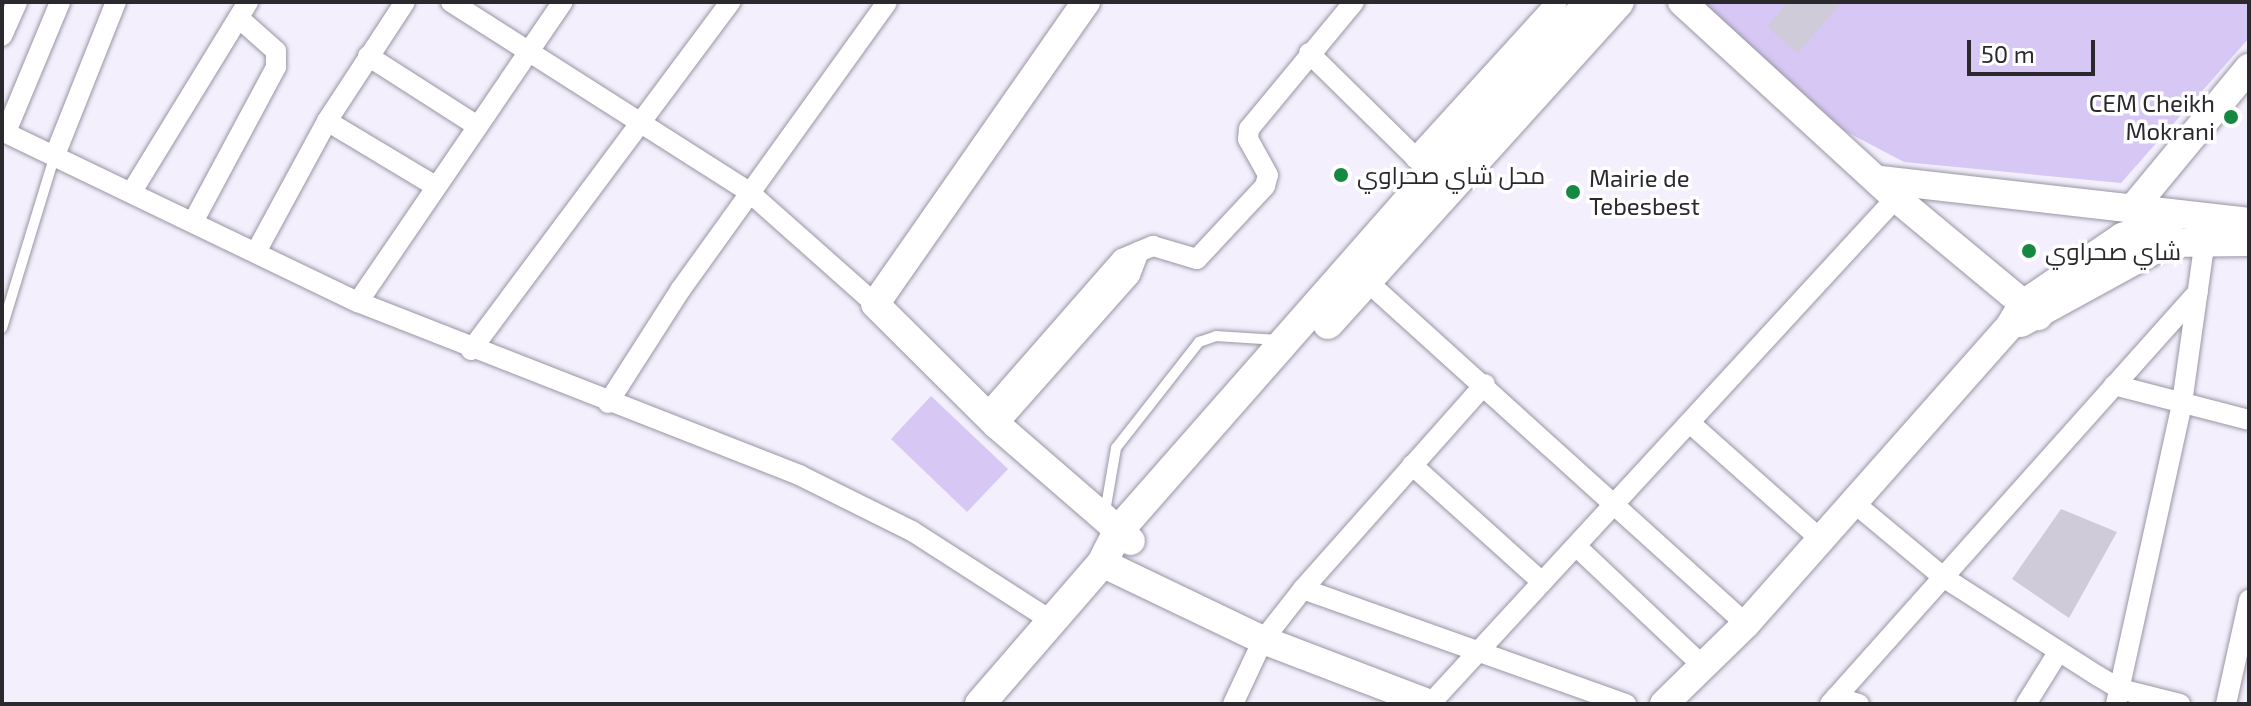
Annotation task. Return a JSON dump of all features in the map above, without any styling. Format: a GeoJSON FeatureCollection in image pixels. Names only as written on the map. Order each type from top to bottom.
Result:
{"type":"FeatureCollection","features":[{"type":"Feature","properties":{"kind":"main road"},"geometry":{"type":"LineString","coordinates":[[1564,47],[1590,2]]}},
{"type":"Feature","properties":{"kind":"main road"},"geometry":{"type":"LineString","coordinates":[[1113,540],[1359,274],[1432,174],[1564,47],[1619,2]]}},
{"type":"Feature","properties":{"kind":"main road"},"geometry":{"type":"LineString","coordinates":[[980,704],[1053,622],[1113,540],[1288,340],[1359,274]]}},
{"type":"Feature","properties":{"kind":"street"},"geometry":{"type":"LineString","coordinates":[[2,36],[17,2]]}},
{"type":"Feature","properties":{"kind":"street"},"geometry":{"type":"LineString","coordinates":[[60,2],[4,132],[358,302],[471,350],[755,457],[857,503],[980,571],[1053,622]]}},
{"type":"Feature","properties":{"kind":"street"},"geometry":{"type":"LineString","coordinates":[[55,155],[116,2]]}},
{"type":"Feature","properties":{"kind":"street"},"geometry":{"type":"LineString","coordinates":[[256,252],[327,121],[405,2]]}},
{"type":"Feature","properties":{"kind":"street"},"geometry":{"type":"LineString","coordinates":[[451,2],[640,119],[749,192],[875,304],[1113,540],[1263,640],[1431,704],[1690,423],[1889,189]]}},
{"type":"Feature","properties":{"kind":"street"},"geometry":{"type":"LineString","coordinates":[[480,20],[493,2]]}},
{"type":"Feature","properties":{"kind":"street"},"geometry":{"type":"LineString","coordinates":[[358,302],[527,50],[563,2]]}},
{"type":"Feature","properties":{"kind":"street"},"geometry":{"type":"LineString","coordinates":[[471,350],[730,2]]}},
{"type":"Feature","properties":{"kind":"street"},"geometry":{"type":"LineString","coordinates":[[608,403],[749,192],[887,2]]}},
{"type":"Feature","properties":{"kind":"street"},"geometry":{"type":"LineString","coordinates":[[875,304],[1086,2]]}},
{"type":"Feature","properties":{"kind":"street"},"geometry":{"type":"LineString","coordinates":[[992,419],[1130,275],[1139,252],[1153,246],[1197,259],[1265,186],[1268,175],[1248,139],[1249,129],[1354,2]]}},
{"type":"Feature","properties":{"kind":"street"},"geometry":{"type":"LineString","coordinates":[[1309,53],[1432,174],[1557,2]]}},
{"type":"Feature","properties":{"kind":"street"},"geometry":{"type":"LineString","coordinates":[[1682,2],[1889,189],[2023,316]]}},
{"type":"Feature","properties":{"kind":"street"},"geometry":{"type":"LineString","coordinates":[[131,193],[243,10],[276,51],[276,67],[193,222]]}},
{"type":"Feature","properties":{"kind":"street"},"geometry":{"type":"LineString","coordinates":[[368,56],[476,125]]}},
{"type":"Feature","properties":{"kind":"street"},"geometry":{"type":"LineString","coordinates":[[2133,208],[2249,68]]}},
{"type":"Feature","properties":{"kind":"street"},"geometry":{"type":"LineString","coordinates":[[327,121],[435,186]]}},
{"type":"Feature","properties":{"kind":"street"},"geometry":{"type":"LineString","coordinates":[[1889,189],[2133,208],[2175,217],[2249,222]]}},
{"type":"Feature","properties":{"kind":"street"},"geometry":{"type":"LineString","coordinates":[[1664,704],[1746,624],[2023,316],[2122,237],[2175,217]]}},
{"type":"Feature","properties":{"kind":"street"},"geometry":{"type":"LineString","coordinates":[[2118,697],[2182,403],[2205,240]]}},
{"type":"Feature","properties":{"kind":"street"},"geometry":{"type":"LineString","coordinates":[[2023,316],[2147,251],[2178,241],[2249,242]]}},
{"type":"Feature","properties":{"kind":"street"},"geometry":{"type":"LineString","coordinates":[[1359,274],[1485,384],[1613,506],[1746,624]]}},
{"type":"Feature","properties":{"kind":"street"},"geometry":{"type":"LineString","coordinates":[[1833,700],[2198,292]]}},
{"type":"Feature","properties":{"kind":"street"},"geometry":{"type":"LineString","coordinates":[[1233,704],[1263,640],[1303,589],[1485,384]]}},
{"type":"Feature","properties":{"kind":"street"},"geometry":{"type":"LineString","coordinates":[[2114,385],[2249,420]]}},
{"type":"Feature","properties":{"kind":"street"},"geometry":{"type":"LineString","coordinates":[[1690,423],[1820,539]]}},
{"type":"Feature","properties":{"kind":"street"},"geometry":{"type":"LineString","coordinates":[[1412,465],[1542,582]]}},
{"type":"Feature","properties":{"kind":"street"},"geometry":{"type":"LineString","coordinates":[[1853,502],[1943,577],[2059,651],[2118,697],[2180,704]]}},
{"type":"Feature","properties":{"kind":"street"},"geometry":{"type":"LineString","coordinates":[[1576,546],[1703,666]]}},
{"type":"Feature","properties":{"kind":"street"},"geometry":{"type":"LineString","coordinates":[[1303,589],[1626,704]]}},
{"type":"Feature","properties":{"kind":"street"},"geometry":{"type":"LineString","coordinates":[[2226,704],[2249,600]]}},
{"type":"Feature","properties":{"kind":"street"},"geometry":{"type":"LineString","coordinates":[[2026,704],[2059,651]]}},
{"type":"Feature","properties":{"kind":"street"},"geometry":{"type":"LineString","coordinates":[[1833,700],[1859,704]]}},
{"type":"Feature","properties":{"kind":"lane"},"geometry":{"type":"LineString","coordinates":[[2,328],[55,155]]}},
{"type":"Feature","properties":{"kind":"lane"},"geometry":{"type":"LineString","coordinates":[[1113,540],[1116,448],[1199,342],[1216,336],[1288,340]]}},
{"type":"Feature","properties":{"kind":"shaded area"},"geometry":{"type":"Polygon","coordinates":[[[1698,2],[2249,2],[2249,38],[2121,183],[1904,162],[1845,131],[1698,2]]]}},
{"type":"Feature","properties":{"kind":"shaded area"},"geometry":{"type":"Polygon","coordinates":[[[931,396],[1008,469],[967,512],[891,439],[931,396]]]}},
{"type":"Feature","properties":{"kind":"building"},"geometry":{"type":"Polygon","coordinates":[[[1788,2],[1842,2],[1798,53],[1767,27],[1788,2]]]}},
{"type":"Feature","properties":{"kind":"building"},"geometry":{"type":"Polygon","coordinates":[[[2061,509],[2117,532],[2069,618],[2012,579],[2061,509]]]}},
{"type":"Feature","properties":{"kind":"place","name":"CEM Cheikh Mokrani"},"geometry":{"type":"Point","coordinates":[2231,117]}},
{"type":"Feature","properties":{"kind":"place","name":"محل شاي صحراوي"},"geometry":{"type":"Point","coordinates":[1341,175]}},
{"type":"Feature","properties":{"kind":"place","name":"Mairie de Tebesbest"},"geometry":{"type":"Point","coordinates":[1573,192]}},
{"type":"Feature","properties":{"kind":"place","name":"شاي صحراوي"},"geometry":{"type":"Point","coordinates":[2029,251]}}]}
